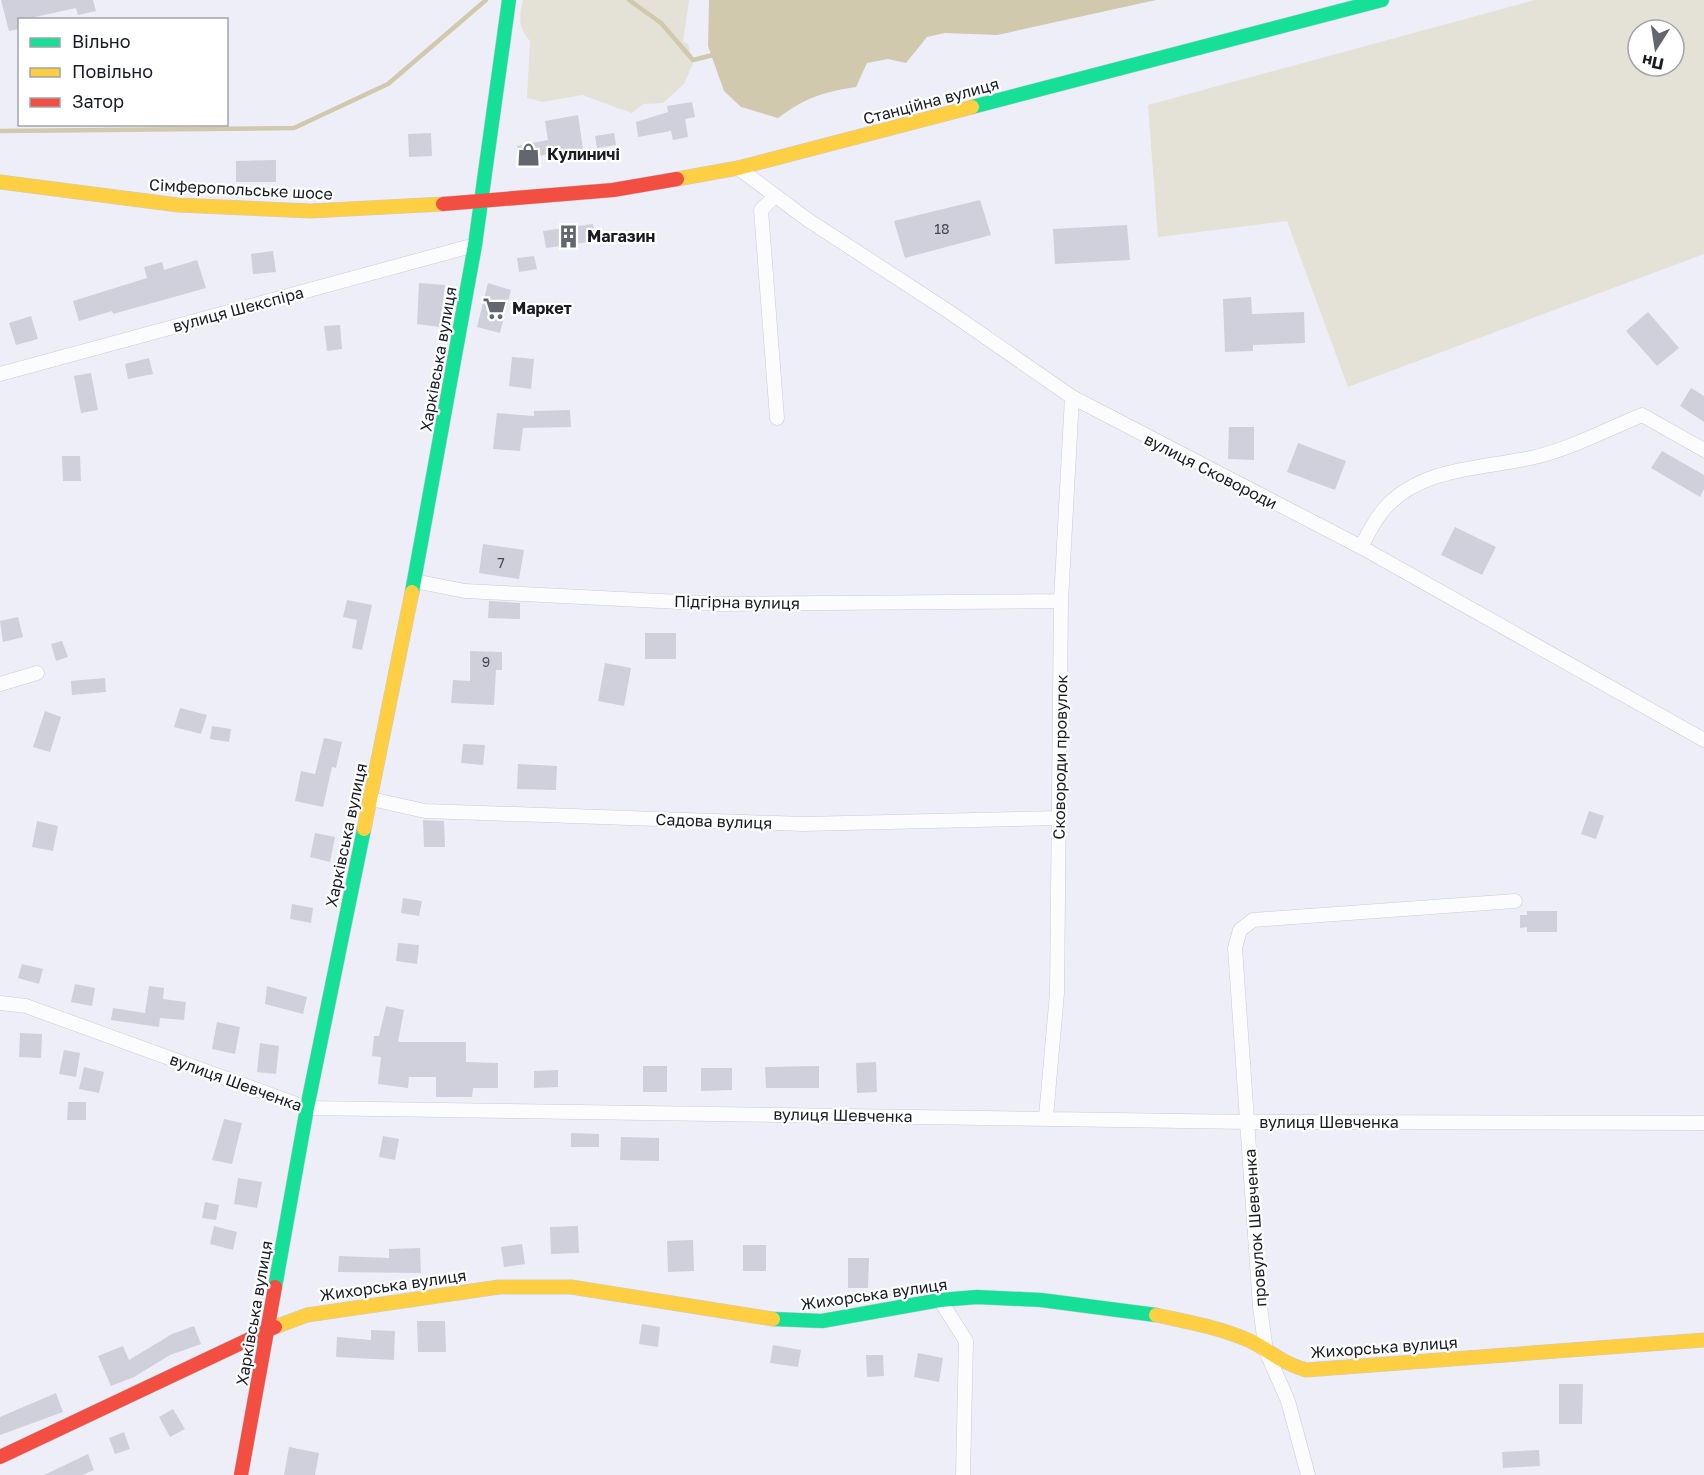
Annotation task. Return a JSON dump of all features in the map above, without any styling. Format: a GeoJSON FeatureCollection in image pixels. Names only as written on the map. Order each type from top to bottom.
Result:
{"type":"FeatureCollection","features":[{"type":"Feature","properties":{"kind":"main road","name":"Харківська вулиця"},"geometry":{"type":"LineString","coordinates":[[241,1475],[307,1108],[414,582],[482,202],[508,0]]}},
{"type":"Feature","properties":{"kind":"main road","name":"Станційна вулиця"},"geometry":{"type":"LineString","coordinates":[[482,202],[613,190],[738,168],[1382,0]]}},
{"type":"Feature","properties":{"kind":"main road","name":"Сімферопольське шосе"},"geometry":{"type":"LineString","coordinates":[[0,182],[178,205],[311,211],[482,202]]}},
{"type":"Feature","properties":{"kind":"main road","name":"Жихорська вулиця"},"geometry":{"type":"LineString","coordinates":[[0,1457],[246,1343],[267,1330],[307,1315],[498,1287],[571,1287],[783,1321],[822,1321],[940,1300],[977,1298],[1041,1300],[1148,1312],[1227,1332],[1250,1341],[1285,1364],[1306,1370],[1704,1340]]}},
{"type":"Feature","properties":{"kind":"street","name":"вулиця Сковороди"},"geometry":{"type":"LineString","coordinates":[[738,168],[775,196],[1072,397],[1361,547],[1704,740]]}},
{"type":"Feature","properties":{"kind":"street"},"geometry":{"type":"LineString","coordinates":[[775,196],[760,210],[777,418]]}},
{"type":"Feature","properties":{"kind":"street","name":"вулиця Шекспіра"},"geometry":{"type":"LineString","coordinates":[[0,374],[475,245]]}},
{"type":"Feature","properties":{"kind":"street","name":"Сковороди провулок"},"geometry":{"type":"LineString","coordinates":[[1046,1117],[1057,993],[1061,601],[1072,397]]}},
{"type":"Feature","properties":{"kind":"street"},"geometry":{"type":"LineString","coordinates":[[1361,547],[1385,508],[1402,494],[1426,480],[1450,472],[1537,457],[1642,415],[1704,450]]}},
{"type":"Feature","properties":{"kind":"street","name":"Підгірна вулиця"},"geometry":{"type":"LineString","coordinates":[[414,582],[465,591],[719,604],[1061,601]]}},
{"type":"Feature","properties":{"kind":"street"},"geometry":{"type":"LineString","coordinates":[[0,684],[37,673]]}},
{"type":"Feature","properties":{"kind":"street","name":"Садова вулиця"},"geometry":{"type":"LineString","coordinates":[[371,799],[426,811],[803,824],[1059,818]]}},
{"type":"Feature","properties":{"kind":"street","name":"провулок Шевченка"},"geometry":{"type":"LineString","coordinates":[[1308,1475],[1288,1401],[1266,1351],[1236,948],[1240,930],[1253,920],[1515,901]]}},
{"type":"Feature","properties":{"kind":"street","name":"вулиця Шевченка"},"geometry":{"type":"LineString","coordinates":[[0,1003],[26,1006],[307,1108],[1046,1117],[1248,1122],[1704,1123]]}},
{"type":"Feature","properties":{"kind":"street"},"geometry":{"type":"LineString","coordinates":[[940,1300],[966,1341],[963,1475]]}},
{"type":"Feature","properties":{"kind":"shaded area"},"geometry":{"type":"Polygon","coordinates":[[[523,0],[689,0],[683,42],[688,44],[693,63],[684,84],[663,103],[643,104],[632,113],[582,95],[542,102],[527,98],[530,41],[523,32],[520,22],[523,0]]]}},
{"type":"Feature","properties":{"kind":"shaded area"},"geometry":{"type":"Polygon","coordinates":[[[709,0],[1156,0],[997,35],[945,33],[927,37],[906,63],[888,59],[867,63],[856,87],[814,97],[778,118],[741,107],[724,91],[708,46],[709,0]]]}},
{"type":"Feature","properties":{"kind":"shaded area"},"geometry":{"type":"Polygon","coordinates":[[[1535,0],[1704,0],[1704,254],[1348,387],[1287,221],[1158,237],[1148,105],[1535,0]]]}},
{"type":"Feature","properties":{"kind":"building"},"geometry":{"type":"Polygon","coordinates":[[[1,0],[93,0],[96,11],[78,15],[76,8],[35,18],[18,18],[18,29],[9,31],[1,0]]]}},
{"type":"Feature","properties":{"kind":"building"},"geometry":{"type":"Polygon","coordinates":[[[692,102],[695,117],[685,119],[688,137],[673,140],[671,131],[638,137],[636,122],[668,112],[667,106],[692,102]]]}},
{"type":"Feature","properties":{"kind":"building"},"geometry":{"type":"Polygon","coordinates":[[[578,115],[583,149],[539,156],[540,161],[521,165],[517,146],[548,140],[545,121],[578,115]]]}},
{"type":"Feature","properties":{"kind":"building"},"geometry":{"type":"Polygon","coordinates":[[[431,133],[432,156],[409,157],[408,134],[431,133]]]}},
{"type":"Feature","properties":{"kind":"building"},"geometry":{"type":"Polygon","coordinates":[[[614,133],[616,145],[597,148],[595,136],[614,133]]]}},
{"type":"Feature","properties":{"kind":"building"},"geometry":{"type":"Polygon","coordinates":[[[276,160],[276,182],[236,182],[236,161],[276,160]]]}},
{"type":"Feature","properties":{"kind":"building"},"geometry":{"type":"Polygon","coordinates":[[[980,200],[991,235],[905,258],[894,221],[980,200]]]}},
{"type":"Feature","properties":{"kind":"building","name":"Магазин"},"geometry":{"type":"Polygon","coordinates":[[[593,224],[595,241],[546,248],[543,231],[593,224]]]}},
{"type":"Feature","properties":{"kind":"building"},"geometry":{"type":"Polygon","coordinates":[[[1127,225],[1130,260],[1055,264],[1053,229],[1127,225]]]}},
{"type":"Feature","properties":{"kind":"building"},"geometry":{"type":"Polygon","coordinates":[[[273,251],[276,272],[253,274],[251,254],[273,251]]]}},
{"type":"Feature","properties":{"kind":"building"},"geometry":{"type":"Polygon","coordinates":[[[534,256],[537,269],[519,272],[517,258],[534,256]]]}},
{"type":"Feature","properties":{"kind":"building"},"geometry":{"type":"Polygon","coordinates":[[[197,260],[206,288],[79,321],[73,301],[147,278],[144,267],[162,262],[164,270],[197,260]]]}},
{"type":"Feature","properties":{"kind":"building"},"geometry":{"type":"Polygon","coordinates":[[[419,283],[445,285],[440,327],[417,324],[419,283]]]}},
{"type":"Feature","properties":{"kind":"building","name":"Маркет"},"geometry":{"type":"Polygon","coordinates":[[[488,283],[511,290],[500,333],[477,327],[488,283]]]}},
{"type":"Feature","properties":{"kind":"building"},"geometry":{"type":"Polygon","coordinates":[[[1251,297],[1252,314],[1304,312],[1305,343],[1253,345],[1253,351],[1225,352],[1223,299],[1251,297]]]}},
{"type":"Feature","properties":{"kind":"building"},"geometry":{"type":"Polygon","coordinates":[[[1648,312],[1679,348],[1657,366],[1626,331],[1648,312]]]}},
{"type":"Feature","properties":{"kind":"building"},"geometry":{"type":"Polygon","coordinates":[[[31,316],[38,339],[16,345],[9,323],[31,316]]]}},
{"type":"Feature","properties":{"kind":"building"},"geometry":{"type":"Polygon","coordinates":[[[340,325],[342,349],[327,351],[324,326],[340,325]]]}},
{"type":"Feature","properties":{"kind":"building"},"geometry":{"type":"Polygon","coordinates":[[[512,357],[534,359],[531,389],[509,386],[512,357]]]}},
{"type":"Feature","properties":{"kind":"building"},"geometry":{"type":"Polygon","coordinates":[[[149,358],[153,374],[128,379],[125,364],[149,358]]]}},
{"type":"Feature","properties":{"kind":"building"},"geometry":{"type":"Polygon","coordinates":[[[91,373],[98,410],[81,413],[74,376],[91,373]]]}},
{"type":"Feature","properties":{"kind":"building"},"geometry":{"type":"Polygon","coordinates":[[[1691,388],[1704,396],[1704,422],[1680,406],[1691,388]]]}},
{"type":"Feature","properties":{"kind":"building"},"geometry":{"type":"Polygon","coordinates":[[[570,410],[571,427],[523,428],[520,451],[493,449],[497,413],[534,416],[534,411],[570,410]]]}},
{"type":"Feature","properties":{"kind":"building"},"geometry":{"type":"Polygon","coordinates":[[[1229,427],[1254,427],[1254,460],[1228,459],[1229,427]]]}},
{"type":"Feature","properties":{"kind":"building"},"geometry":{"type":"Polygon","coordinates":[[[1298,443],[1346,461],[1335,490],[1287,472],[1298,443]]]}},
{"type":"Feature","properties":{"kind":"building"},"geometry":{"type":"Polygon","coordinates":[[[1662,451],[1704,475],[1704,489],[1700,497],[1651,468],[1662,451]]]}},
{"type":"Feature","properties":{"kind":"building"},"geometry":{"type":"Polygon","coordinates":[[[62,456],[80,456],[81,481],[63,481],[62,456]]]}},
{"type":"Feature","properties":{"kind":"building"},"geometry":{"type":"Polygon","coordinates":[[[1455,527],[1496,547],[1482,575],[1441,555],[1455,527]]]}},
{"type":"Feature","properties":{"kind":"building"},"geometry":{"type":"Polygon","coordinates":[[[483,544],[524,550],[519,579],[479,573],[483,544]]]}},
{"type":"Feature","properties":{"kind":"building"},"geometry":{"type":"Polygon","coordinates":[[[347,600],[372,605],[362,650],[352,648],[357,620],[343,617],[347,600]]]}},
{"type":"Feature","properties":{"kind":"building"},"geometry":{"type":"Polygon","coordinates":[[[489,601],[520,603],[520,619],[488,618],[489,601]]]}},
{"type":"Feature","properties":{"kind":"building"},"geometry":{"type":"Polygon","coordinates":[[[18,617],[23,637],[3,642],[0,621],[18,617]]]}},
{"type":"Feature","properties":{"kind":"building"},"geometry":{"type":"Polygon","coordinates":[[[645,633],[676,633],[676,659],[645,659],[645,633]]]}},
{"type":"Feature","properties":{"kind":"building"},"geometry":{"type":"Polygon","coordinates":[[[62,641],[68,657],[56,661],[51,644],[62,641]]]}},
{"type":"Feature","properties":{"kind":"building"},"geometry":{"type":"Polygon","coordinates":[[[470,651],[502,652],[502,670],[496,670],[494,705],[451,703],[453,680],[470,681],[470,651]]]}},
{"type":"Feature","properties":{"kind":"building"},"geometry":{"type":"Polygon","coordinates":[[[605,663],[631,668],[624,706],[598,701],[605,663]]]}},
{"type":"Feature","properties":{"kind":"building"},"geometry":{"type":"Polygon","coordinates":[[[105,678],[106,692],[72,695],[71,681],[105,678]]]}},
{"type":"Feature","properties":{"kind":"building"},"geometry":{"type":"Polygon","coordinates":[[[180,708],[207,715],[201,734],[174,727],[180,708]]]}},
{"type":"Feature","properties":{"kind":"building"},"geometry":{"type":"Polygon","coordinates":[[[45,711],[61,717],[50,752],[33,747],[45,711]]]}},
{"type":"Feature","properties":{"kind":"building"},"geometry":{"type":"Polygon","coordinates":[[[212,726],[231,729],[229,742],[210,739],[212,726]]]}},
{"type":"Feature","properties":{"kind":"building"},"geometry":{"type":"Polygon","coordinates":[[[324,738],[342,742],[336,768],[332,767],[323,807],[295,801],[301,771],[315,774],[324,738]]]}},
{"type":"Feature","properties":{"kind":"building"},"geometry":{"type":"Polygon","coordinates":[[[463,744],[485,745],[483,765],[461,763],[463,744]]]}},
{"type":"Feature","properties":{"kind":"building"},"geometry":{"type":"Polygon","coordinates":[[[518,764],[557,766],[556,790],[517,789],[518,764]]]}},
{"type":"Feature","properties":{"kind":"building"},"geometry":{"type":"Polygon","coordinates":[[[1589,811],[1604,816],[1596,839],[1581,834],[1589,811]]]}},
{"type":"Feature","properties":{"kind":"building"},"geometry":{"type":"Polygon","coordinates":[[[423,820],[444,821],[445,847],[424,847],[423,820]]]}},
{"type":"Feature","properties":{"kind":"building"},"geometry":{"type":"Polygon","coordinates":[[[37,821],[58,826],[53,851],[32,847],[37,821]]]}},
{"type":"Feature","properties":{"kind":"building"},"geometry":{"type":"Polygon","coordinates":[[[315,833],[335,837],[330,862],[310,857],[315,833]]]}},
{"type":"Feature","properties":{"kind":"building"},"geometry":{"type":"Polygon","coordinates":[[[403,898],[422,901],[419,916],[401,913],[403,898]]]}},
{"type":"Feature","properties":{"kind":"building"},"geometry":{"type":"Polygon","coordinates":[[[292,904],[313,908],[311,923],[290,919],[292,904]]]}},
{"type":"Feature","properties":{"kind":"building"},"geometry":{"type":"Polygon","coordinates":[[[1527,911],[1557,911],[1557,932],[1527,932],[1527,927],[1520,928],[1520,915],[1527,915],[1527,911]]]}},
{"type":"Feature","properties":{"kind":"building"},"geometry":{"type":"Polygon","coordinates":[[[398,943],[419,945],[417,964],[396,961],[398,943]]]}},
{"type":"Feature","properties":{"kind":"building"},"geometry":{"type":"Polygon","coordinates":[[[22,964],[43,969],[39,984],[18,978],[22,964]]]}},
{"type":"Feature","properties":{"kind":"building"},"geometry":{"type":"Polygon","coordinates":[[[75,984],[95,988],[92,1006],[71,1002],[75,984]]]}},
{"type":"Feature","properties":{"kind":"building"},"geometry":{"type":"Polygon","coordinates":[[[149,986],[164,988],[163,999],[186,1002],[184,1020],[160,1018],[159,1027],[111,1020],[113,1008],[145,1013],[149,986]]]}},
{"type":"Feature","properties":{"kind":"building"},"geometry":{"type":"Polygon","coordinates":[[[267,986],[307,997],[303,1014],[265,1004],[267,986]]]}},
{"type":"Feature","properties":{"kind":"building"},"geometry":{"type":"Polygon","coordinates":[[[386,1006],[404,1010],[398,1042],[466,1042],[466,1062],[498,1063],[498,1088],[473,1088],[472,1097],[436,1097],[436,1077],[409,1077],[408,1088],[378,1084],[381,1057],[372,1056],[374,1036],[379,1036],[386,1006]]]}},
{"type":"Feature","properties":{"kind":"building"},"geometry":{"type":"Polygon","coordinates":[[[217,1022],[240,1027],[235,1054],[212,1049],[217,1022]]]}},
{"type":"Feature","properties":{"kind":"building"},"geometry":{"type":"Polygon","coordinates":[[[20,1033],[42,1034],[41,1058],[19,1057],[20,1033]]]}},
{"type":"Feature","properties":{"kind":"building"},"geometry":{"type":"Polygon","coordinates":[[[260,1043],[279,1046],[276,1074],[257,1072],[260,1043]]]}},
{"type":"Feature","properties":{"kind":"building"},"geometry":{"type":"Polygon","coordinates":[[[64,1050],[80,1053],[76,1077],[59,1074],[64,1050]]]}},
{"type":"Feature","properties":{"kind":"building"},"geometry":{"type":"Polygon","coordinates":[[[876,1062],[877,1092],[857,1093],[856,1063],[876,1062]]]}},
{"type":"Feature","properties":{"kind":"building"},"geometry":{"type":"Polygon","coordinates":[[[643,1066],[667,1066],[667,1092],[643,1092],[643,1066]]]}},
{"type":"Feature","properties":{"kind":"building"},"geometry":{"type":"Polygon","coordinates":[[[819,1066],[819,1088],[766,1088],[765,1067],[819,1066]]]}},
{"type":"Feature","properties":{"kind":"building"},"geometry":{"type":"Polygon","coordinates":[[[84,1067],[104,1072],[99,1093],[79,1089],[84,1067]]]}},
{"type":"Feature","properties":{"kind":"building"},"geometry":{"type":"Polygon","coordinates":[[[701,1068],[732,1068],[732,1090],[701,1091],[701,1068]]]}},
{"type":"Feature","properties":{"kind":"building"},"geometry":{"type":"Polygon","coordinates":[[[558,1070],[558,1087],[534,1088],[534,1071],[558,1070]]]}},
{"type":"Feature","properties":{"kind":"building"},"geometry":{"type":"Polygon","coordinates":[[[68,1102],[86,1102],[86,1120],[67,1120],[68,1102]]]}},
{"type":"Feature","properties":{"kind":"building"},"geometry":{"type":"Polygon","coordinates":[[[224,1119],[242,1123],[232,1164],[212,1160],[224,1119]]]}},
{"type":"Feature","properties":{"kind":"building"},"geometry":{"type":"Polygon","coordinates":[[[571,1133],[599,1134],[599,1147],[571,1147],[571,1133]]]}},
{"type":"Feature","properties":{"kind":"building"},"geometry":{"type":"Polygon","coordinates":[[[383,1136],[399,1139],[395,1160],[379,1157],[383,1136]]]}},
{"type":"Feature","properties":{"kind":"building"},"geometry":{"type":"Polygon","coordinates":[[[621,1137],[659,1138],[659,1161],[620,1160],[621,1137]]]}},
{"type":"Feature","properties":{"kind":"building"},"geometry":{"type":"Polygon","coordinates":[[[238,1178],[262,1182],[257,1208],[234,1204],[238,1178]]]}},
{"type":"Feature","properties":{"kind":"building"},"geometry":{"type":"Polygon","coordinates":[[[205,1202],[219,1205],[216,1220],[202,1218],[205,1202]]]}},
{"type":"Feature","properties":{"kind":"building"},"geometry":{"type":"Polygon","coordinates":[[[214,1226],[237,1232],[233,1250],[210,1244],[214,1226]]]}},
{"type":"Feature","properties":{"kind":"building"},"geometry":{"type":"Polygon","coordinates":[[[578,1226],[579,1253],[551,1254],[550,1227],[578,1226]]]}},
{"type":"Feature","properties":{"kind":"building"},"geometry":{"type":"Polygon","coordinates":[[[693,1240],[694,1271],[668,1272],[667,1241],[693,1240]]]}},
{"type":"Feature","properties":{"kind":"building"},"geometry":{"type":"Polygon","coordinates":[[[522,1244],[525,1264],[504,1267],[501,1247],[522,1244]]]}},
{"type":"Feature","properties":{"kind":"building"},"geometry":{"type":"Polygon","coordinates":[[[743,1245],[766,1245],[766,1271],[743,1271],[743,1245]]]}},
{"type":"Feature","properties":{"kind":"building"},"geometry":{"type":"Polygon","coordinates":[[[420,1248],[421,1273],[338,1272],[339,1256],[389,1258],[389,1249],[420,1248]]]}},
{"type":"Feature","properties":{"kind":"building"},"geometry":{"type":"Polygon","coordinates":[[[848,1258],[869,1258],[868,1288],[848,1288],[848,1258]]]}},
{"type":"Feature","properties":{"kind":"building"},"geometry":{"type":"Polygon","coordinates":[[[417,1321],[445,1321],[446,1352],[418,1352],[417,1321]]]}},
{"type":"Feature","properties":{"kind":"building"},"geometry":{"type":"Polygon","coordinates":[[[642,1324],[660,1327],[658,1347],[639,1344],[642,1324]]]}},
{"type":"Feature","properties":{"kind":"building"},"geometry":{"type":"Polygon","coordinates":[[[194,1326],[201,1344],[170,1355],[134,1377],[111,1386],[98,1356],[123,1346],[129,1360],[172,1334],[194,1326]]]}},
{"type":"Feature","properties":{"kind":"building"},"geometry":{"type":"Polygon","coordinates":[[[371,1330],[395,1331],[394,1360],[336,1357],[337,1337],[371,1340],[371,1330]]]}},
{"type":"Feature","properties":{"kind":"building"},"geometry":{"type":"Polygon","coordinates":[[[773,1345],[801,1350],[798,1367],[770,1363],[773,1345]]]}},
{"type":"Feature","properties":{"kind":"building"},"geometry":{"type":"Polygon","coordinates":[[[918,1353],[943,1358],[939,1382],[914,1377],[918,1353]]]}},
{"type":"Feature","properties":{"kind":"building"},"geometry":{"type":"Polygon","coordinates":[[[866,1355],[883,1355],[884,1376],[867,1377],[866,1355]]]}},
{"type":"Feature","properties":{"kind":"building"},"geometry":{"type":"Polygon","coordinates":[[[1559,1384],[1583,1384],[1582,1424],[1559,1424],[1559,1384]]]}},
{"type":"Feature","properties":{"kind":"building"},"geometry":{"type":"Polygon","coordinates":[[[56,1393],[63,1412],[0,1435],[0,1417],[56,1393]]]}},
{"type":"Feature","properties":{"kind":"building"},"geometry":{"type":"Polygon","coordinates":[[[173,1409],[185,1429],[170,1437],[159,1417],[173,1409]]]}},
{"type":"Feature","properties":{"kind":"building"},"geometry":{"type":"Polygon","coordinates":[[[124,1432],[130,1449],[115,1454],[109,1438],[124,1432]]]}},
{"type":"Feature","properties":{"kind":"building"},"geometry":{"type":"Polygon","coordinates":[[[289,1447],[319,1453],[315,1475],[284,1475],[289,1447]]]}},
{"type":"Feature","properties":{"kind":"building"},"geometry":{"type":"Polygon","coordinates":[[[1539,1450],[1540,1466],[1503,1468],[1502,1452],[1539,1450]]]}},
{"type":"Feature","properties":{"kind":"building"},"geometry":{"type":"Polygon","coordinates":[[[88,1454],[94,1470],[82,1475],[44,1475],[88,1454]]]}},
{"type":"Feature","properties":{"kind":"waterway"},"geometry":{"type":"LineString","coordinates":[[0,131],[294,128],[388,84],[486,0]]}},
{"type":"Feature","properties":{"kind":"waterway"},"geometry":{"type":"LineString","coordinates":[[629,0],[661,23],[693,60],[717,54]]}},
{"type":"Feature","properties":{"kind":"traffic: fast"},"geometry":{"type":"LineString","coordinates":[[412,592],[475,245],[509,0]]}},
{"type":"Feature","properties":{"kind":"traffic: fast"},"geometry":{"type":"LineString","coordinates":[[972,107],[1382,0]]}},
{"type":"Feature","properties":{"kind":"traffic: fast"},"geometry":{"type":"LineString","coordinates":[[275,1287],[307,1108],[364,829]]}},
{"type":"Feature","properties":{"kind":"traffic: fast"},"geometry":{"type":"LineString","coordinates":[[773,1319],[822,1321],[940,1300],[977,1297],[1041,1300],[1156,1315]]}},
{"type":"Feature","properties":{"kind":"traffic: slow"},"geometry":{"type":"LineString","coordinates":[[677,179],[738,168],[972,107]]}},
{"type":"Feature","properties":{"kind":"traffic: slow"},"geometry":{"type":"LineString","coordinates":[[0,182],[178,205],[311,211],[443,204]]}},
{"type":"Feature","properties":{"kind":"traffic: slow"},"geometry":{"type":"LineString","coordinates":[[364,829],[412,592]]}},
{"type":"Feature","properties":{"kind":"traffic: slow"},"geometry":{"type":"LineString","coordinates":[[275,1327],[307,1315],[499,1287],[571,1287],[773,1319]]}},
{"type":"Feature","properties":{"kind":"traffic: slow"},"geometry":{"type":"LineString","coordinates":[[1156,1315],[1237,1335],[1306,1370],[1704,1340]]}},
{"type":"Feature","properties":{"kind":"traffic: jam"},"geometry":{"type":"LineString","coordinates":[[443,204],[613,190],[677,179]]}},
{"type":"Feature","properties":{"kind":"traffic: jam"},"geometry":{"type":"LineString","coordinates":[[241,1475],[275,1287]]}},
{"type":"Feature","properties":{"kind":"traffic: jam"},"geometry":{"type":"LineString","coordinates":[[0,1457],[275,1327]]}},
{"type":"Feature","properties":{"kind":"place","name":"Кулиничі"},"geometry":{"type":"Point","coordinates":[529,154]}},
{"type":"Feature","properties":{"kind":"place","name":"Магазин"},"geometry":{"type":"Point","coordinates":[569,236]}},
{"type":"Feature","properties":{"kind":"place","name":"Маркет"},"geometry":{"type":"Point","coordinates":[494,308]}}]}
